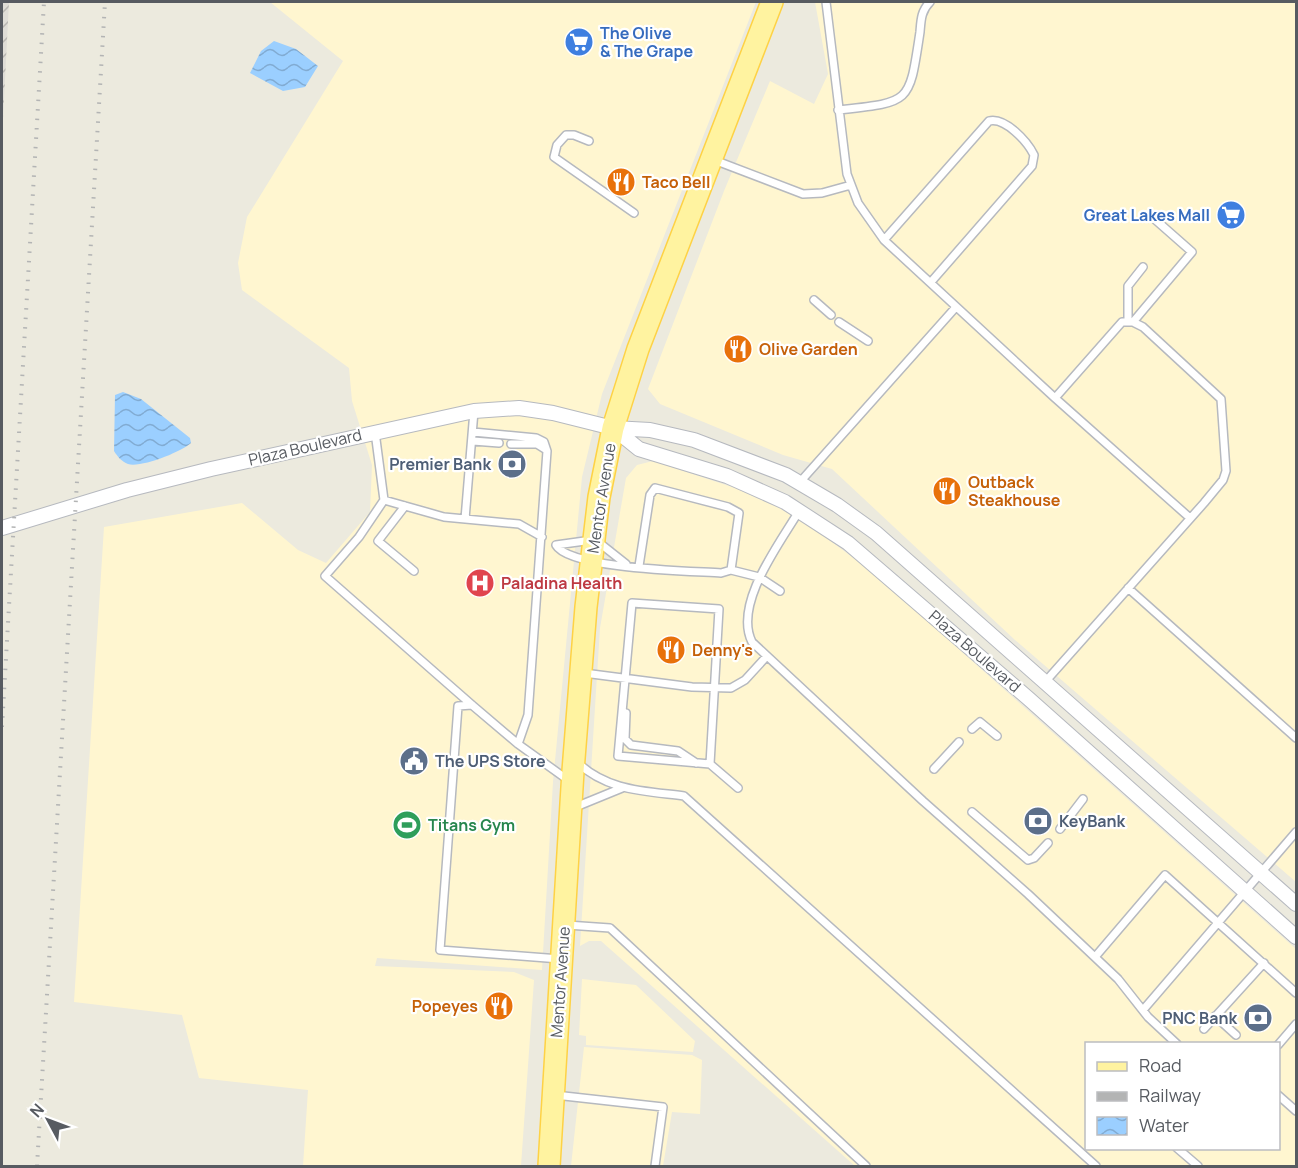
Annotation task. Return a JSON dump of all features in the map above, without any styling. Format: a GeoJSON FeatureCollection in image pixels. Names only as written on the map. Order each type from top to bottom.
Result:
{"type":"FeatureCollection","features":[{"type":"Feature","properties":{"kind":"main road","name":"Mentor Avenue"},"geometry":{"type":"LineString","coordinates":[[549,1167],[581,673],[593,538],[613,428],[638,350],[772,2]]}},
{"type":"Feature","properties":{"kind":"street","name":"Plaza Boulevard"},"geometry":{"type":"LineString","coordinates":[[2,528],[127,490],[474,411],[519,408],[553,413],[613,428],[650,430],[694,440],[800,482],[876,533],[1296,904]]}},
{"type":"Feature","properties":{"kind":"street","name":"Plaza Boulevard"},"geometry":{"type":"LineString","coordinates":[[613,428],[639,449],[727,476],[799,511],[848,543],[1246,891],[1296,938]]}},
{"type":"Feature","properties":{"kind":"lane"},"geometry":{"type":"LineString","coordinates":[[826,2],[838,110],[851,185],[863,211],[884,240],[1055,398],[1190,518]]}},
{"type":"Feature","properties":{"kind":"lane"},"geometry":{"type":"LineString","coordinates":[[838,110],[885,105],[905,94],[913,78],[922,13],[930,2]]}},
{"type":"Feature","properties":{"kind":"lane"},"geometry":{"type":"LineString","coordinates":[[884,240],[989,121],[1002,122],[1026,142],[1034,155],[1032,166],[931,282]]}},
{"type":"Feature","properties":{"kind":"lane"},"geometry":{"type":"LineString","coordinates":[[589,141],[574,135],[566,135],[557,145],[554,157],[634,213]]}},
{"type":"Feature","properties":{"kind":"lane"},"geometry":{"type":"LineString","coordinates":[[711,158],[803,194],[822,193],[851,185]]}},
{"type":"Feature","properties":{"kind":"lane"},"geometry":{"type":"LineString","coordinates":[[1055,398],[1119,324],[1130,321],[1192,252],[1150,214]]}},
{"type":"Feature","properties":{"kind":"lane"},"geometry":{"type":"LineString","coordinates":[[1045,682],[1220,485],[1226,471],[1223,403],[1209,386],[1130,321],[1128,286],[1143,267]]}},
{"type":"Feature","properties":{"kind":"lane"},"geometry":{"type":"LineString","coordinates":[[814,300],[831,315]]}},
{"type":"Feature","properties":{"kind":"lane"},"geometry":{"type":"LineString","coordinates":[[800,482],[956,307]]}},
{"type":"Feature","properties":{"kind":"lane"},"geometry":{"type":"LineString","coordinates":[[839,322],[868,341]]}},
{"type":"Feature","properties":{"kind":"lane"},"geometry":{"type":"LineString","coordinates":[[465,519],[474,411]]}},
{"type":"Feature","properties":{"kind":"lane"},"geometry":{"type":"LineString","coordinates":[[375,432],[384,500],[359,537],[325,576],[518,744],[573,783]]}},
{"type":"Feature","properties":{"kind":"lane"},"geometry":{"type":"LineString","coordinates":[[473,432],[536,438],[544,442],[547,451],[528,716],[518,744]]}},
{"type":"Feature","properties":{"kind":"lane"},"geometry":{"type":"LineString","coordinates":[[473,441],[499,443]]}},
{"type":"Feature","properties":{"kind":"lane"},"geometry":{"type":"LineString","coordinates":[[511,444],[537,444],[547,451]]}},
{"type":"Feature","properties":{"kind":"lane"},"geometry":{"type":"LineString","coordinates":[[639,566],[650,495],[655,488],[728,507],[739,513],[732,570]]}},
{"type":"Feature","properties":{"kind":"lane"},"geometry":{"type":"LineString","coordinates":[[384,500],[444,517],[519,524],[542,537]]}},
{"type":"Feature","properties":{"kind":"lane"},"geometry":{"type":"LineString","coordinates":[[405,506],[378,541],[414,571]]}},
{"type":"Feature","properties":{"kind":"lane"},"geometry":{"type":"LineString","coordinates":[[799,511],[754,585],[747,632],[766,657],[1118,979],[1143,1010],[1175,1042]]}},
{"type":"Feature","properties":{"kind":"lane"},"geometry":{"type":"LineString","coordinates":[[628,566],[593,538],[556,545],[562,552],[591,563],[628,566],[639,566],[721,573],[732,570],[759,577],[780,591]]}},
{"type":"Feature","properties":{"kind":"lane"},"geometry":{"type":"LineString","coordinates":[[1128,588],[1296,738]]}},
{"type":"Feature","properties":{"kind":"lane"},"geometry":{"type":"LineString","coordinates":[[711,764],[719,609],[632,603],[618,756],[711,764],[738,788]]}},
{"type":"Feature","properties":{"kind":"lane"},"geometry":{"type":"LineString","coordinates":[[581,673],[730,688],[745,680],[766,657]]}},
{"type":"Feature","properties":{"kind":"lane"},"geometry":{"type":"LineString","coordinates":[[623,696],[626,708],[625,739],[631,745],[678,751],[696,763]]}},
{"type":"Feature","properties":{"kind":"lane"},"geometry":{"type":"LineString","coordinates":[[472,705],[458,706],[440,950],[562,959]]}},
{"type":"Feature","properties":{"kind":"lane"},"geometry":{"type":"LineString","coordinates":[[972,729],[980,722],[997,736]]}},
{"type":"Feature","properties":{"kind":"lane"},"geometry":{"type":"LineString","coordinates":[[933,769],[959,742]]}},
{"type":"Feature","properties":{"kind":"lane"},"geometry":{"type":"LineString","coordinates":[[574,759],[595,778],[622,788],[684,796],[1096,1167]]}},
{"type":"Feature","properties":{"kind":"lane"},"geometry":{"type":"LineString","coordinates":[[571,809],[622,788]]}},
{"type":"Feature","properties":{"kind":"lane"},"geometry":{"type":"LineString","coordinates":[[1060,829],[1083,799]]}},
{"type":"Feature","properties":{"kind":"lane"},"geometry":{"type":"LineString","coordinates":[[972,812],[1028,860],[1034,858],[1048,843]]}},
{"type":"Feature","properties":{"kind":"lane"},"geometry":{"type":"LineString","coordinates":[[1143,1010],[1296,832]]}},
{"type":"Feature","properties":{"kind":"lane"},"geometry":{"type":"LineString","coordinates":[[1095,957],[1165,874],[1296,993]]}},
{"type":"Feature","properties":{"kind":"lane"},"geometry":{"type":"LineString","coordinates":[[564,925],[610,928],[866,1167]]}},
{"type":"Feature","properties":{"kind":"lane"},"geometry":{"type":"LineString","coordinates":[[1204,1029],[1264,963]]}},
{"type":"Feature","properties":{"kind":"lane"},"geometry":{"type":"LineString","coordinates":[[1215,1016],[1236,1035]]}},
{"type":"Feature","properties":{"kind":"lane"},"geometry":{"type":"LineString","coordinates":[[1280,1043],[1296,1024]]}},
{"type":"Feature","properties":{"kind":"lane"},"geometry":{"type":"LineString","coordinates":[[553,1094],[663,1107],[655,1167]]}},
{"type":"Feature","properties":{"kind":"lane"},"geometry":{"type":"LineString","coordinates":[[1280,1097],[1296,1111]]}},
{"type":"Feature","properties":{"kind":"lane"},"geometry":{"type":"LineString","coordinates":[[1178,1150],[1198,1167]]}},
{"type":"Feature","properties":{"kind":"shaded area"},"geometry":{"type":"Polygon","coordinates":[[[2,2],[9,2],[2,138],[2,2]]]}},
{"type":"Feature","properties":{"kind":"shaded area"},"geometry":{"type":"Polygon","coordinates":[[[270,2],[756,2],[602,394],[582,477],[553,782],[542,970],[377,958],[375,966],[514,972],[534,980],[521,1166],[303,1166],[308,1090],[199,1078],[182,1015],[74,1002],[104,527],[242,503],[298,550],[326,563],[370,512],[372,465],[352,401],[349,368],[242,290],[238,263],[247,217],[343,61],[270,2]]]}},
{"type":"Feature","properties":{"kind":"shaded area"},"geometry":{"type":"Polygon","coordinates":[[[815,2],[1296,2],[1296,882],[1015,640],[832,469],[783,455],[660,404],[648,389],[724,191],[770,81],[814,104],[828,74],[815,2]]]}},
{"type":"Feature","properties":{"kind":"shaded area"},"geometry":{"type":"Polygon","coordinates":[[[653,461],[735,488],[779,508],[820,533],[872,572],[1296,949],[1296,1166],[855,1166],[601,941],[589,941],[580,946],[600,628],[626,478],[637,465],[653,461]]]}},
{"type":"Feature","properties":{"kind":"shaded area"},"geometry":{"type":"Polygon","coordinates":[[[582,979],[636,985],[695,1041],[693,1052],[586,1045],[586,1036],[579,1035],[582,979]]]}},
{"type":"Feature","properties":{"kind":"shaded area"},"geometry":{"type":"Polygon","coordinates":[[[584,1047],[692,1055],[702,1060],[700,1114],[672,1112],[663,1166],[571,1166],[584,1047]]]}},
{"type":"Feature","properties":{"kind":"water"},"geometry":{"type":"Polygon","coordinates":[[[274,41],[296,49],[318,66],[305,87],[283,91],[250,73],[261,51],[274,41]]]}},
{"type":"Feature","properties":{"kind":"water"},"geometry":{"type":"Polygon","coordinates":[[[123,392],[141,399],[190,438],[191,443],[170,455],[142,464],[134,465],[124,462],[114,451],[115,395],[123,392]]]}},
{"type":"Feature","properties":{"kind":"railway"},"geometry":{"type":"LineString","coordinates":[[2,727],[44,2]]}},
{"type":"Feature","properties":{"kind":"railway"},"geometry":{"type":"LineString","coordinates":[[37,1166],[105,2]]}},
{"type":"Feature","properties":{"kind":"place","name":"The Olive & The Grape"},"geometry":{"type":"Point","coordinates":[579,42]}},
{"type":"Feature","properties":{"kind":"place","name":"Taco Bell"},"geometry":{"type":"Point","coordinates":[621,182]}},
{"type":"Feature","properties":{"kind":"place","name":"Great Lakes Mall"},"geometry":{"type":"Point","coordinates":[1231,215]}},
{"type":"Feature","properties":{"kind":"place","name":"Olive Garden"},"geometry":{"type":"Point","coordinates":[738,349]}},
{"type":"Feature","properties":{"kind":"place","name":"Premier Bank"},"geometry":{"type":"Point","coordinates":[512,464]}},
{"type":"Feature","properties":{"kind":"place","name":"Outback Steakhouse"},"geometry":{"type":"Point","coordinates":[947,491]}},
{"type":"Feature","properties":{"kind":"place","name":"Paladina Health"},"geometry":{"type":"Point","coordinates":[480,583]}},
{"type":"Feature","properties":{"kind":"place","name":"Denny's"},"geometry":{"type":"Point","coordinates":[671,650]}},
{"type":"Feature","properties":{"kind":"place","name":"The UPS Store"},"geometry":{"type":"Point","coordinates":[414,761]}},
{"type":"Feature","properties":{"kind":"place","name":"KeyBank"},"geometry":{"type":"Point","coordinates":[1038,821]}},
{"type":"Feature","properties":{"kind":"place","name":"Titans Gym"},"geometry":{"type":"Point","coordinates":[407,825]}},
{"type":"Feature","properties":{"kind":"place","name":"Popeyes"},"geometry":{"type":"Point","coordinates":[499,1006]}},
{"type":"Feature","properties":{"kind":"place","name":"PNC Bank"},"geometry":{"type":"Point","coordinates":[1258,1018]}}]}
